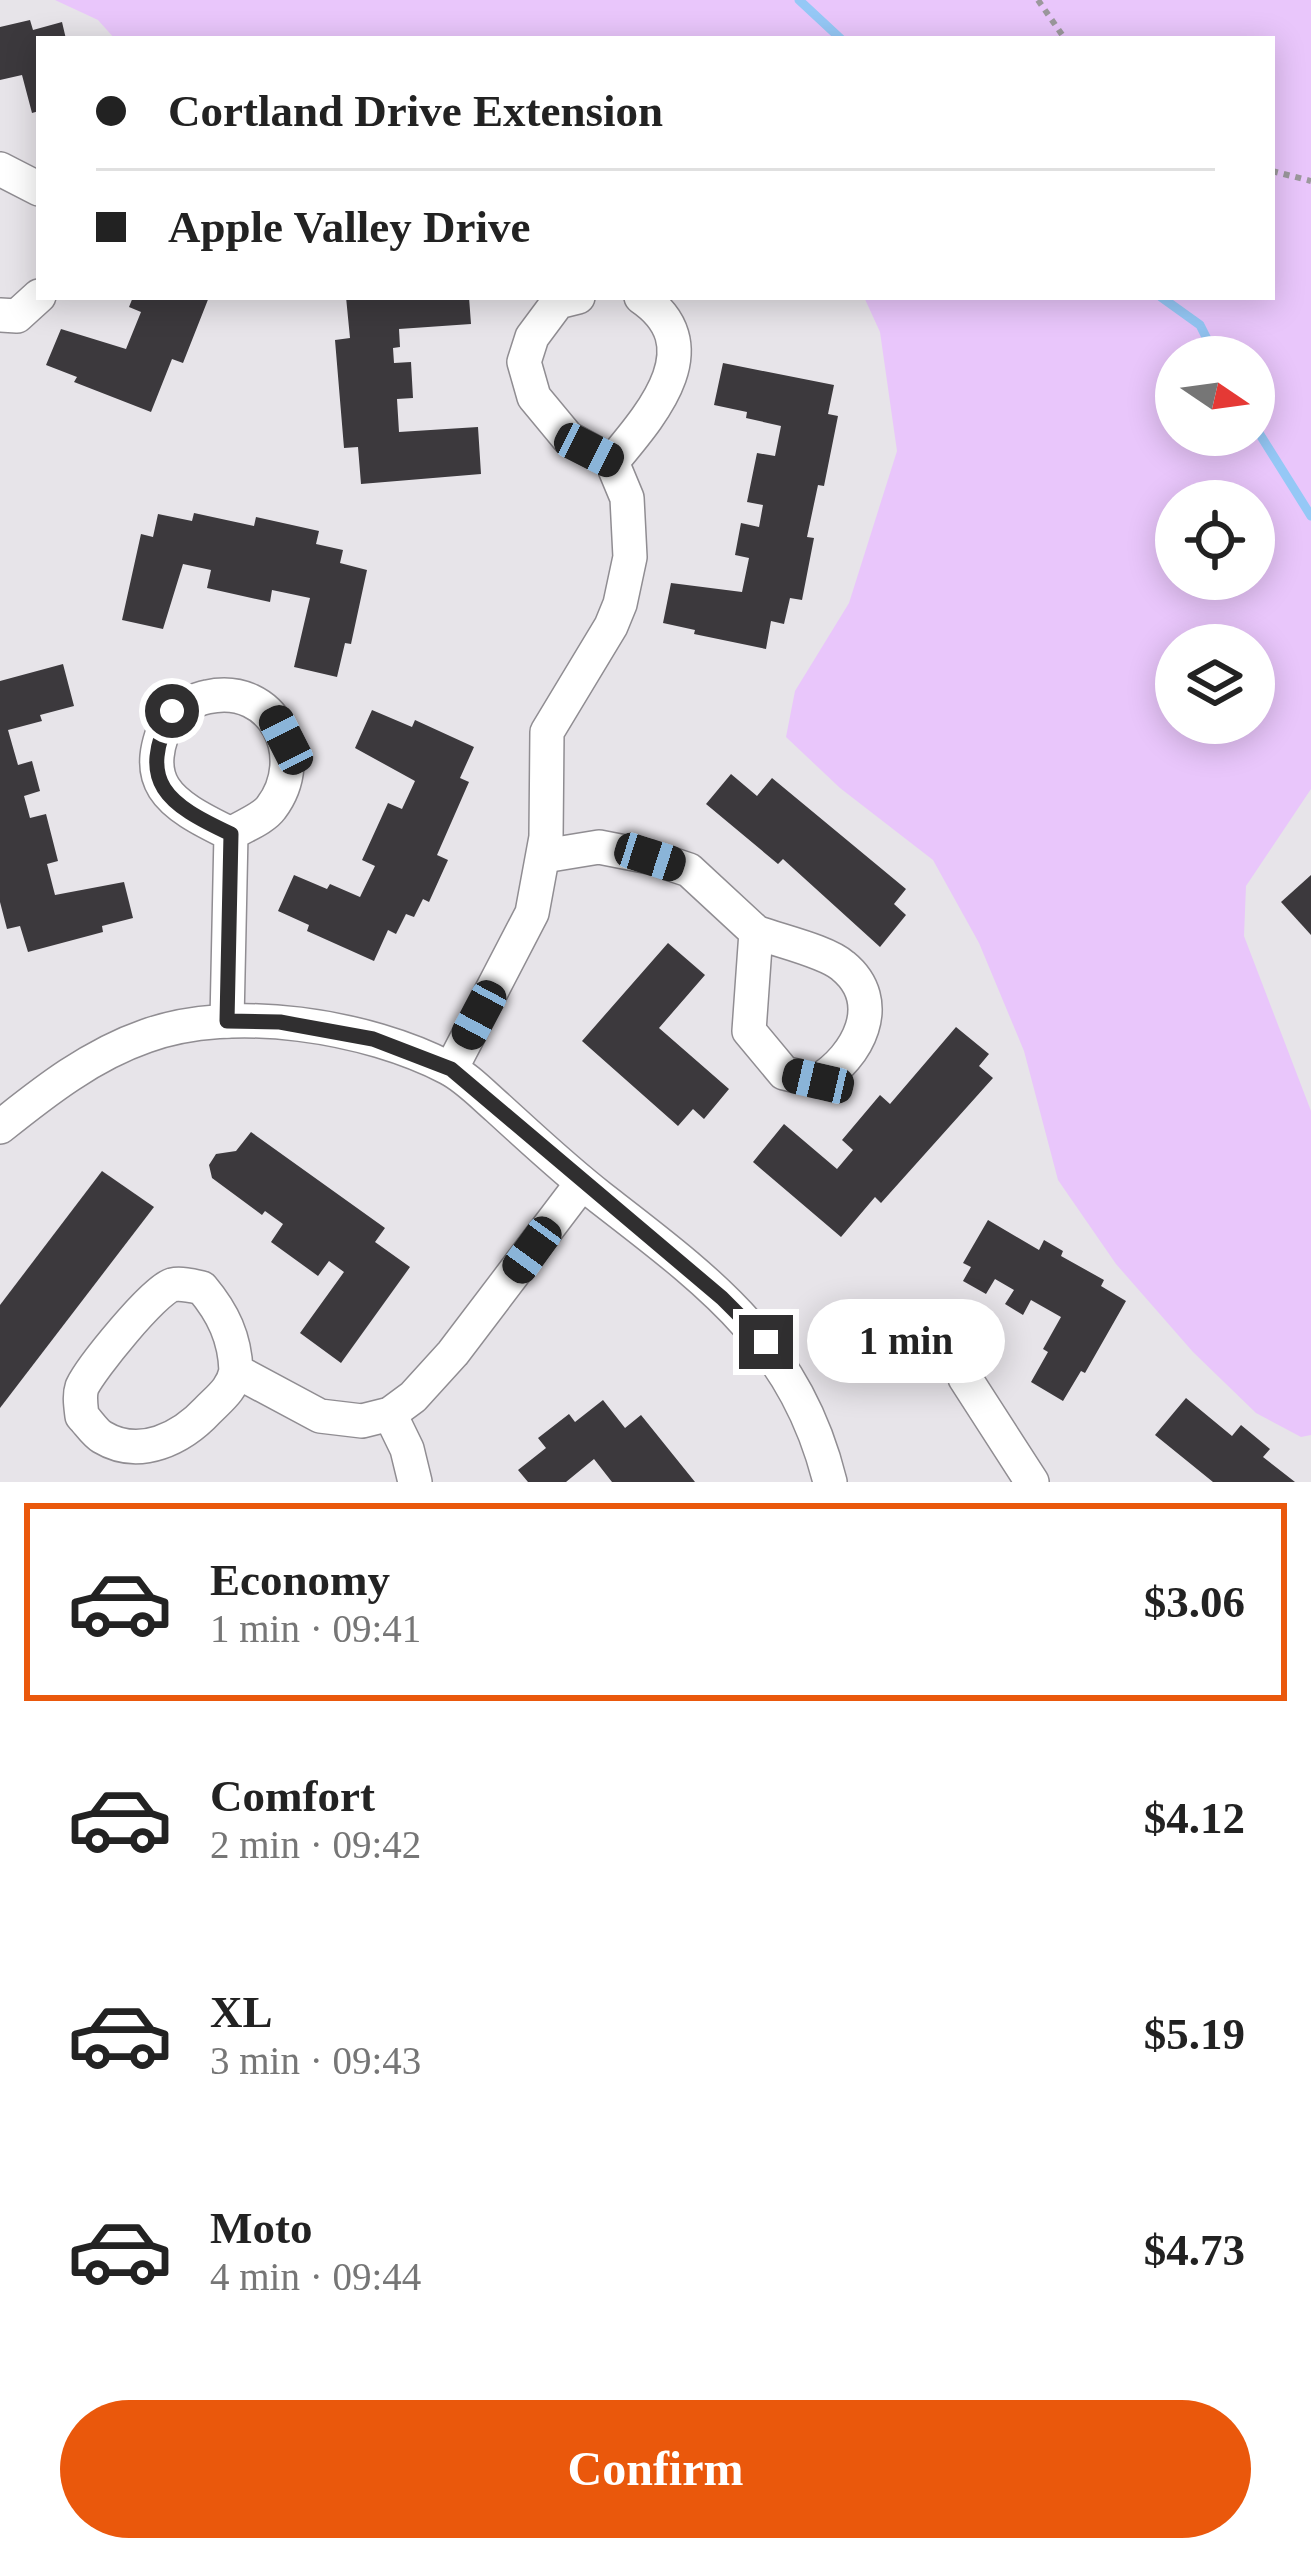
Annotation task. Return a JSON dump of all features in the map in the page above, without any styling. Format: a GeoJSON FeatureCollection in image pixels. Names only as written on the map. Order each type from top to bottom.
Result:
{"type":"FeatureCollection","features":[{"type":"Feature","properties":{"kind":"street"},"geometry":{"type":"LineString","coordinates":[[0,169],[36,187]]}},
{"type":"Feature","properties":{"kind":"street"},"geometry":{"type":"LineString","coordinates":[[0,315],[17,316],[36,299]]}},
{"type":"Feature","properties":{"kind":"street"},"geometry":{"type":"LineString","coordinates":[[451,1069],[527,925],[544,856],[547,732],[598,652],[625,584],[631,530],[627,498],[613,462],[568,438],[533,397],[524,362],[532,337],[558,302],[566,300]]}},
{"type":"Feature","properties":{"kind":"street"},"geometry":{"type":"LineString","coordinates":[[613,462],[652,413],[675,364],[675,341],[658,309],[645,300]]}},
{"type":"Feature","properties":{"kind":"street"},"geometry":{"type":"LineString","coordinates":[[209,696],[242,698],[274,716],[286,740],[290,768],[270,810],[231,834],[176,804],[157,777],[156,743],[172,711],[209,696]]}},
{"type":"Feature","properties":{"kind":"street"},"geometry":{"type":"LineString","coordinates":[[227,1021],[231,834]]}},
{"type":"Feature","properties":{"kind":"street"},"geometry":{"type":"LineString","coordinates":[[544,856],[599,847],[689,870],[756,932],[841,964],[858,983],[868,1008],[857,1044],[832,1073],[818,1081],[784,1073],[749,1031],[756,932]]}},
{"type":"Feature","properties":{"kind":"street"},"geometry":{"type":"LineString","coordinates":[[0,1126],[66,1076],[146,1036],[227,1021],[280,1022],[373,1039],[451,1069],[722,1298],[766,1342],[802,1400],[830,1482]]}},
{"type":"Feature","properties":{"kind":"street"},"geometry":{"type":"LineString","coordinates":[[236,1372],[320,1416],[362,1421],[390,1414],[413,1397],[452,1353],[582,1183]]}},
{"type":"Feature","properties":{"kind":"street"},"geometry":{"type":"LineString","coordinates":[[170,1285],[202,1288],[215,1304],[235,1349],[236,1372],[232,1386],[191,1428],[170,1441],[148,1446],[103,1438],[82,1416],[82,1388],[170,1285]]}},
{"type":"Feature","properties":{"kind":"street"},"geometry":{"type":"LineString","coordinates":[[965,1378],[1032,1482]]}},
{"type":"Feature","properties":{"kind":"street"},"geometry":{"type":"LineString","coordinates":[[390,1414],[407,1448],[415,1482]]}},
{"type":"Feature","properties":{"kind":"path"},"geometry":{"type":"LineString","coordinates":[[1038,0],[1064,36]]}},
{"type":"Feature","properties":{"kind":"path"},"geometry":{"type":"LineString","coordinates":[[1275,172],[1311,181]]}},
{"type":"Feature","properties":{"kind":"shaded area"},"geometry":{"type":"Polygon","coordinates":[[[55,0],[1311,0],[1311,789],[1246,886],[1244,936],[1311,1111],[1311,1435],[1301,1437],[1256,1413],[1193,1352],[1116,1264],[1058,1180],[1024,1051],[979,943],[933,860],[840,788],[786,737],[795,691],[849,603],[897,451],[880,332],[865,300],[1275,300],[1275,36],[112,36],[98,20],[55,0]]]}},
{"type":"Feature","properties":{"kind":"building"},"geometry":{"type":"Polygon","coordinates":[[[30,20],[33,30],[62,22],[65,36],[36,36],[36,112],[32,113],[22,75],[0,80],[0,27],[30,20]]]}},
{"type":"Feature","properties":{"kind":"building"},"geometry":{"type":"Polygon","coordinates":[[[132,300],[208,300],[183,363],[172,359],[151,412],[74,382],[77,377],[46,365],[61,329],[126,349],[141,312],[129,307],[132,300]]]}},
{"type":"Feature","properties":{"kind":"building"},"geometry":{"type":"Polygon","coordinates":[[[346,300],[469,300],[471,324],[399,329],[400,347],[393,348],[394,363],[411,362],[413,398],[397,399],[399,432],[478,427],[481,474],[361,484],[358,447],[344,448],[335,340],[350,338],[346,300]]]}},
{"type":"Feature","properties":{"kind":"building"},"geometry":{"type":"Polygon","coordinates":[[[723,363],[834,385],[828,414],[838,416],[824,486],[818,485],[807,537],[814,538],[802,600],[790,598],[784,624],[771,621],[766,649],[663,623],[671,583],[742,592],[749,558],[735,555],[741,523],[759,527],[763,505],[747,502],[757,453],[775,456],[781,426],[714,405],[723,363]]]}},
{"type":"Feature","properties":{"kind":"building"},"geometry":{"type":"Polygon","coordinates":[[[194,513],[254,526],[256,517],[319,531],[316,544],[343,550],[340,563],[367,570],[351,644],[345,643],[337,677],[294,667],[310,598],[272,590],[270,602],[207,588],[211,570],[183,564],[163,629],[122,620],[141,534],[153,537],[158,514],[192,521],[194,513]]]}},
{"type":"Feature","properties":{"kind":"building"},"geometry":{"type":"Polygon","coordinates":[[[63,664],[74,706],[8,730],[18,765],[32,761],[40,791],[24,796],[30,818],[46,814],[58,861],[47,864],[55,895],[124,882],[133,918],[102,926],[103,932],[28,952],[20,926],[7,929],[0,902],[0,681],[63,664]]]}},
{"type":"Feature","properties":{"kind":"building"},"geometry":{"type":"Polygon","coordinates":[[[372,710],[412,727],[415,720],[474,747],[460,778],[469,782],[437,855],[448,860],[429,902],[423,899],[414,917],[406,914],[396,934],[388,930],[374,961],[307,931],[309,925],[278,911],[294,875],[360,897],[375,866],[362,860],[388,803],[402,809],[415,781],[355,748],[372,710]]]}},
{"type":"Feature","properties":{"kind":"building"},"geometry":{"type":"Polygon","coordinates":[[[731,774],[757,796],[772,778],[906,889],[894,904],[906,915],[880,947],[783,859],[778,864],[706,804],[731,774]]]}},
{"type":"Feature","properties":{"kind":"building"},"geometry":{"type":"Polygon","coordinates":[[[1311,875],[1311,935],[1281,902],[1311,875]]]}},
{"type":"Feature","properties":{"kind":"building"},"geometry":{"type":"Polygon","coordinates":[[[668,943],[705,975],[659,1028],[729,1089],[704,1119],[693,1109],[678,1126],[582,1041],[668,943]]]}},
{"type":"Feature","properties":{"kind":"building"},"geometry":{"type":"Polygon","coordinates":[[[956,1027],[989,1054],[979,1066],[993,1078],[881,1203],[875,1197],[841,1237],[753,1162],[784,1124],[837,1169],[853,1150],[842,1140],[880,1095],[890,1104],[956,1027]]]}},
{"type":"Feature","properties":{"kind":"building"},"geometry":{"type":"Polygon","coordinates":[[[251,1132],[385,1228],[375,1242],[410,1267],[341,1363],[300,1333],[344,1272],[329,1261],[318,1276],[271,1242],[283,1224],[265,1211],[262,1215],[212,1178],[209,1165],[216,1154],[236,1151],[251,1132]]]}},
{"type":"Feature","properties":{"kind":"building"},"geometry":{"type":"Polygon","coordinates":[[[102,1171],[154,1207],[0,1408],[0,1305],[102,1171]]]}},
{"type":"Feature","properties":{"kind":"building"},"geometry":{"type":"Polygon","coordinates":[[[988,1220],[1039,1250],[1044,1240],[1063,1251],[1061,1256],[1104,1280],[1101,1286],[1126,1301],[1085,1373],[1081,1371],[1063,1401],[1031,1382],[1061,1317],[1031,1300],[1023,1315],[1005,1304],[1014,1290],[995,1279],[986,1294],[963,1281],[971,1267],[963,1263],[988,1220]]]}},
{"type":"Feature","properties":{"kind":"building"},"geometry":{"type":"Polygon","coordinates":[[[1186,1398],[1232,1436],[1241,1425],[1270,1449],[1263,1457],[1295,1482],[1213,1482],[1155,1435],[1186,1398]]]}},
{"type":"Feature","properties":{"kind":"building"},"geometry":{"type":"Polygon","coordinates":[[[603,1400],[625,1428],[641,1415],[695,1482],[612,1482],[594,1459],[566,1482],[528,1482],[518,1470],[546,1448],[538,1438],[569,1414],[575,1422],[603,1400]]]}},
{"type":"Feature","properties":{"kind":"waterway"},"geometry":{"type":"LineString","coordinates":[[799,0],[838,36]]}},
{"type":"Feature","properties":{"kind":"waterway"},"geometry":{"type":"LineString","coordinates":[[1165,300],[1200,325],[1206,336]]}},
{"type":"Feature","properties":{"kind":"waterway"},"geometry":{"type":"LineString","coordinates":[[1273,456],[1311,516]]}},
{"type":"Feature","properties":{"kind":"route"},"geometry":{"type":"LineString","coordinates":[[172,711],[156,743],[157,777],[176,804],[231,834],[227,1021],[280,1022],[373,1039],[451,1069],[722,1298],[766,1342]]}}]}
